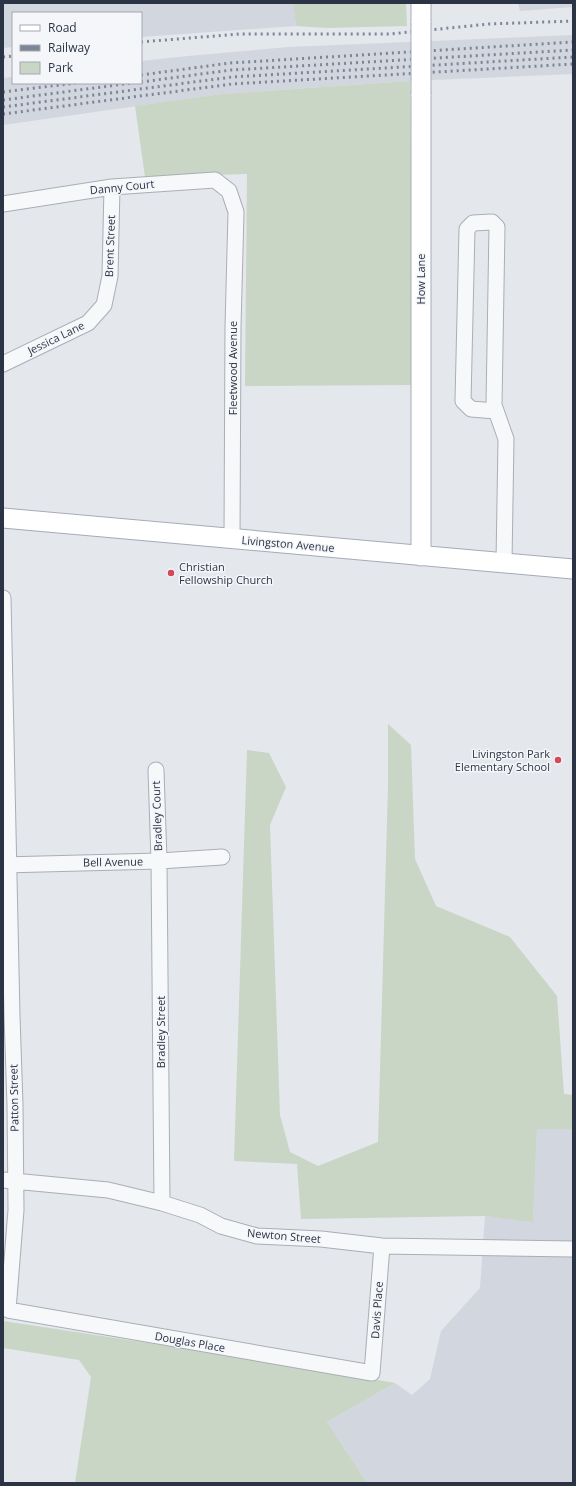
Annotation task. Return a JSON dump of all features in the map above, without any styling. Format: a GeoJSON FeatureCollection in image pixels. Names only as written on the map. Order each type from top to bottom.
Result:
{"type":"FeatureCollection","features":[{"type":"Feature","properties":{"kind":"main road","name":"How Lane"},"geometry":{"type":"LineString","coordinates":[[421,3],[421,556]]}},
{"type":"Feature","properties":{"kind":"main road","name":"Livingston Avenue"},"geometry":{"type":"LineString","coordinates":[[3,518],[573,569]]}},
{"type":"Feature","properties":{"kind":"street","name":"Danny Court"},"geometry":{"type":"LineString","coordinates":[[3,204],[112,187],[215,180],[228,191],[231,199]]}},
{"type":"Feature","properties":{"kind":"street","name":"Brent Street"},"geometry":{"type":"LineString","coordinates":[[104,305],[110,276],[112,187]]}},
{"type":"Feature","properties":{"kind":"street","name":"Fleetwood Avenue"},"geometry":{"type":"LineString","coordinates":[[231,199],[236,212],[233,327],[232,539]]}},
{"type":"Feature","properties":{"kind":"street"},"geometry":{"type":"LineString","coordinates":[[496,410],[471,409],[463,401],[467,229],[473,223],[492,222],[497,227],[494,405],[496,410],[506,439],[504,562]]}},
{"type":"Feature","properties":{"kind":"street","name":"Jessica Lane"},"geometry":{"type":"LineString","coordinates":[[3,364],[88,323],[104,305]]}},
{"type":"Feature","properties":{"kind":"street","name":"Patton Street"},"geometry":{"type":"LineString","coordinates":[[3,598],[9,1181],[16,1210],[8,1310]]}},
{"type":"Feature","properties":{"kind":"street","name":"Bradley Court"},"geometry":{"type":"LineString","coordinates":[[156,770],[159,861]]}},
{"type":"Feature","properties":{"kind":"street","name":"Bell Avenue"},"geometry":{"type":"LineString","coordinates":[[6,865],[159,861],[222,857]]}},
{"type":"Feature","properties":{"kind":"street","name":"Bradley Street"},"geometry":{"type":"LineString","coordinates":[[159,861],[162,1203]]}},
{"type":"Feature","properties":{"kind":"street","name":"Newton Street"},"geometry":{"type":"LineString","coordinates":[[9,1181],[108,1190],[162,1203],[200,1215],[221,1226],[250,1234],[382,1246],[573,1249]]}},
{"type":"Feature","properties":{"kind":"street","name":"Davis Place"},"geometry":{"type":"LineString","coordinates":[[372,1373],[382,1246]]}},
{"type":"Feature","properties":{"kind":"street","name":"Douglas Place"},"geometry":{"type":"LineString","coordinates":[[8,1310],[372,1373]]}},
{"type":"Feature","properties":{"kind":"shaded area"},"geometry":{"type":"Polygon","coordinates":[[[3,3],[293,3],[296,26],[142,37],[142,12],[12,12],[12,47],[3,48],[3,3]]]}},
{"type":"Feature","properties":{"kind":"shaded area"},"geometry":{"type":"Polygon","coordinates":[[[518,3],[573,3],[573,7],[520,11],[518,3]]]}},
{"type":"Feature","properties":{"kind":"shaded area"},"geometry":{"type":"Polygon","coordinates":[[[573,35],[573,74],[410,81],[222,94],[3,125],[3,78],[12,77],[12,84],[142,84],[142,61],[288,47],[573,35]]]}},
{"type":"Feature","properties":{"kind":"shaded area"},"geometry":{"type":"Polygon","coordinates":[[[537,1129],[573,1129],[573,1483],[367,1483],[327,1422],[395,1383],[412,1395],[430,1379],[441,1331],[480,1288],[485,1216],[533,1221],[537,1129]]]}},
{"type":"Feature","properties":{"kind":"green space"},"geometry":{"type":"Polygon","coordinates":[[[293,3],[406,3],[407,26],[327,28],[296,26],[293,3]]]}},
{"type":"Feature","properties":{"kind":"green space"},"geometry":{"type":"Polygon","coordinates":[[[410,81],[413,385],[245,386],[247,174],[145,177],[135,106],[222,94],[410,81]]]}},
{"type":"Feature","properties":{"kind":"green space"},"geometry":{"type":"Polygon","coordinates":[[[388,724],[411,745],[415,859],[436,906],[510,937],[557,996],[564,1094],[573,1095],[573,1129],[537,1129],[533,1222],[485,1216],[301,1219],[297,1164],[234,1161],[247,750],[269,753],[286,787],[270,825],[280,1115],[290,1152],[318,1166],[378,1142],[388,785],[388,724]]]}},
{"type":"Feature","properties":{"kind":"green space"},"geometry":{"type":"Polygon","coordinates":[[[3,1321],[275,1362],[395,1383],[327,1422],[367,1483],[75,1483],[91,1377],[79,1360],[3,1348],[3,1321]]]}},
{"type":"Feature","properties":{"kind":"railway"},"geometry":{"type":"LineString","coordinates":[[142,42],[239,34],[390,34],[489,24],[573,21]]}},
{"type":"Feature","properties":{"kind":"railway"},"geometry":{"type":"LineString","coordinates":[[142,75],[230,63],[573,42]]}},
{"type":"Feature","properties":{"kind":"railway"},"geometry":{"type":"LineString","coordinates":[[142,82],[231,70],[573,50]]}},
{"type":"Feature","properties":{"kind":"railway"},"geometry":{"type":"LineString","coordinates":[[3,57],[12,56]]}},
{"type":"Feature","properties":{"kind":"railway"},"geometry":{"type":"LineString","coordinates":[[3,107],[232,77],[573,57]]}},
{"type":"Feature","properties":{"kind":"railway"},"geometry":{"type":"LineString","coordinates":[[3,114],[232,84],[573,64]]}},
{"type":"Feature","properties":{"kind":"railway"},"geometry":{"type":"LineString","coordinates":[[3,92],[68,84]]}},
{"type":"Feature","properties":{"kind":"railway"},"geometry":{"type":"LineString","coordinates":[[3,100],[124,84]]}},
{"type":"Feature","properties":{"kind":"place","name":"Christian Fellowship Church"},"geometry":{"type":"Point","coordinates":[171,573]}},
{"type":"Feature","properties":{"kind":"place","name":"Livingston Park Elementary School"},"geometry":{"type":"Point","coordinates":[558,760]}}]}
